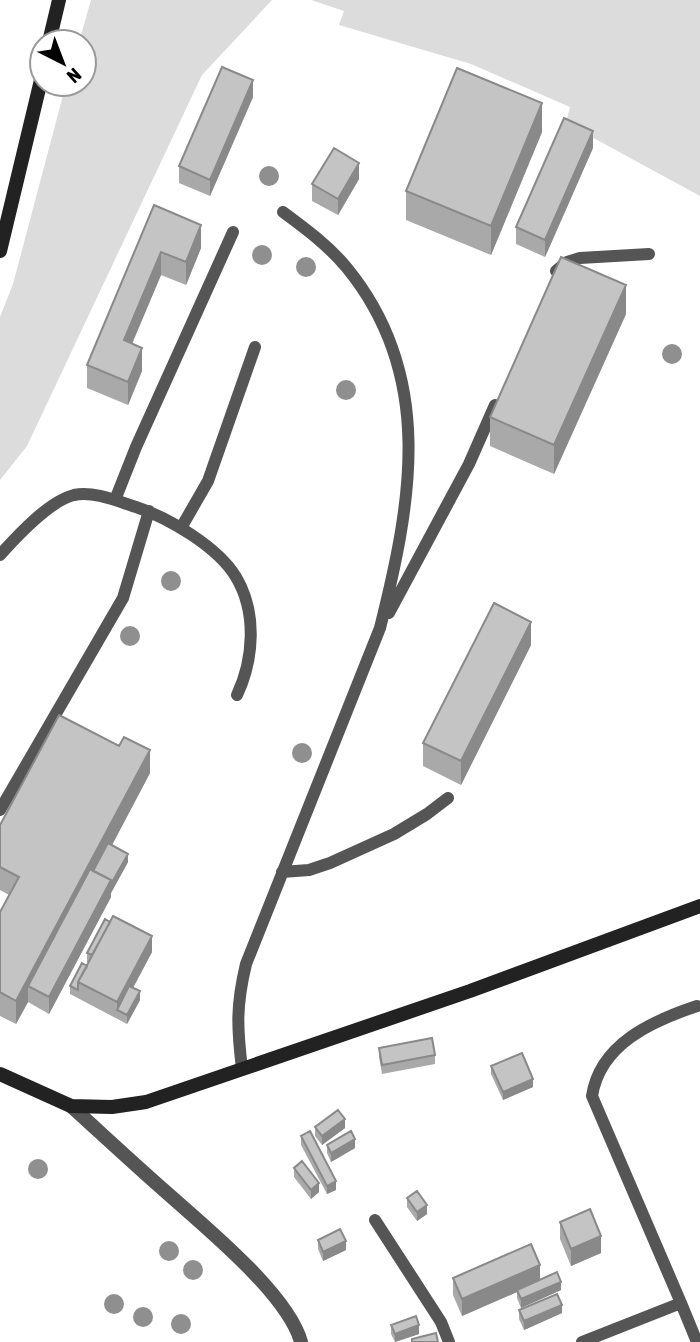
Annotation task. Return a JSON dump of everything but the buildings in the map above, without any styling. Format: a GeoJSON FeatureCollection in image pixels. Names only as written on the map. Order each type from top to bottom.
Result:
{"type":"FeatureCollection","features":[{"type":"Feature","properties":{"kind":"main road"},"geometry":{"type":"LineString","coordinates":[[52,28],[59,0]]}},
{"type":"Feature","properties":{"kind":"main road"},"geometry":{"type":"LineString","coordinates":[[0,251],[37,98]]}},
{"type":"Feature","properties":{"kind":"main road"},"geometry":{"type":"LineString","coordinates":[[0,1074],[71,1105],[112,1107],[146,1102],[470,991],[700,906]]}},
{"type":"Feature","properties":{"kind":"street"},"geometry":{"type":"LineString","coordinates":[[71,1105],[240,1258],[292,1322],[301,1342]]}},
{"type":"Feature","properties":{"kind":"lane"},"geometry":{"type":"LineString","coordinates":[[283,212],[315,236],[346,267],[371,302],[394,350],[407,400],[410,454],[403,519],[394,573],[380,628]]}},
{"type":"Feature","properties":{"kind":"lane"},"geometry":{"type":"LineString","coordinates":[[116,500],[136,447],[233,232]]}},
{"type":"Feature","properties":{"kind":"lane"},"geometry":{"type":"LineString","coordinates":[[548,285],[554,272],[567,262],[580,258],[649,254]]}},
{"type":"Feature","properties":{"kind":"lane"},"geometry":{"type":"LineString","coordinates":[[181,528],[208,481],[255,347]]}},
{"type":"Feature","properties":{"kind":"lane"},"geometry":{"type":"LineString","coordinates":[[242,1069],[236,1024],[239,991],[246,964],[380,628],[469,464],[503,388]]}},
{"type":"Feature","properties":{"kind":"lane"},"geometry":{"type":"LineString","coordinates":[[0,555],[43,513],[72,495],[86,494],[116,500],[149,511],[181,528],[215,554],[235,575],[246,598],[251,623],[250,645],[247,665],[237,695]]}},
{"type":"Feature","properties":{"kind":"lane"},"geometry":{"type":"LineString","coordinates":[[0,810],[123,598],[149,511]]}},
{"type":"Feature","properties":{"kind":"lane"},"geometry":{"type":"LineString","coordinates":[[282,872],[309,870],[341,858],[394,834],[448,798]]}},
{"type":"Feature","properties":{"kind":"lane"},"geometry":{"type":"LineString","coordinates":[[696,1342],[592,1097],[594,1081],[603,1066],[628,1039],[653,1024],[697,1006]]}},
{"type":"Feature","properties":{"kind":"lane"},"geometry":{"type":"LineString","coordinates":[[375,1220],[441,1322],[449,1342]]}},
{"type":"Feature","properties":{"kind":"lane"},"geometry":{"type":"LineString","coordinates":[[582,1342],[681,1303]]}},
{"type":"Feature","properties":{"kind":"shaded area"},"geometry":{"type":"Polygon","coordinates":[[[91,0],[272,0],[202,75],[27,446],[0,480],[0,317],[13,284],[62,98],[98,98],[98,28],[83,28],[91,0]]]}},
{"type":"Feature","properties":{"kind":"shaded area"},"geometry":{"type":"Polygon","coordinates":[[[311,0],[700,0],[700,196],[566,123],[570,107],[471,64],[339,25],[344,11],[311,0]]]}}]}
